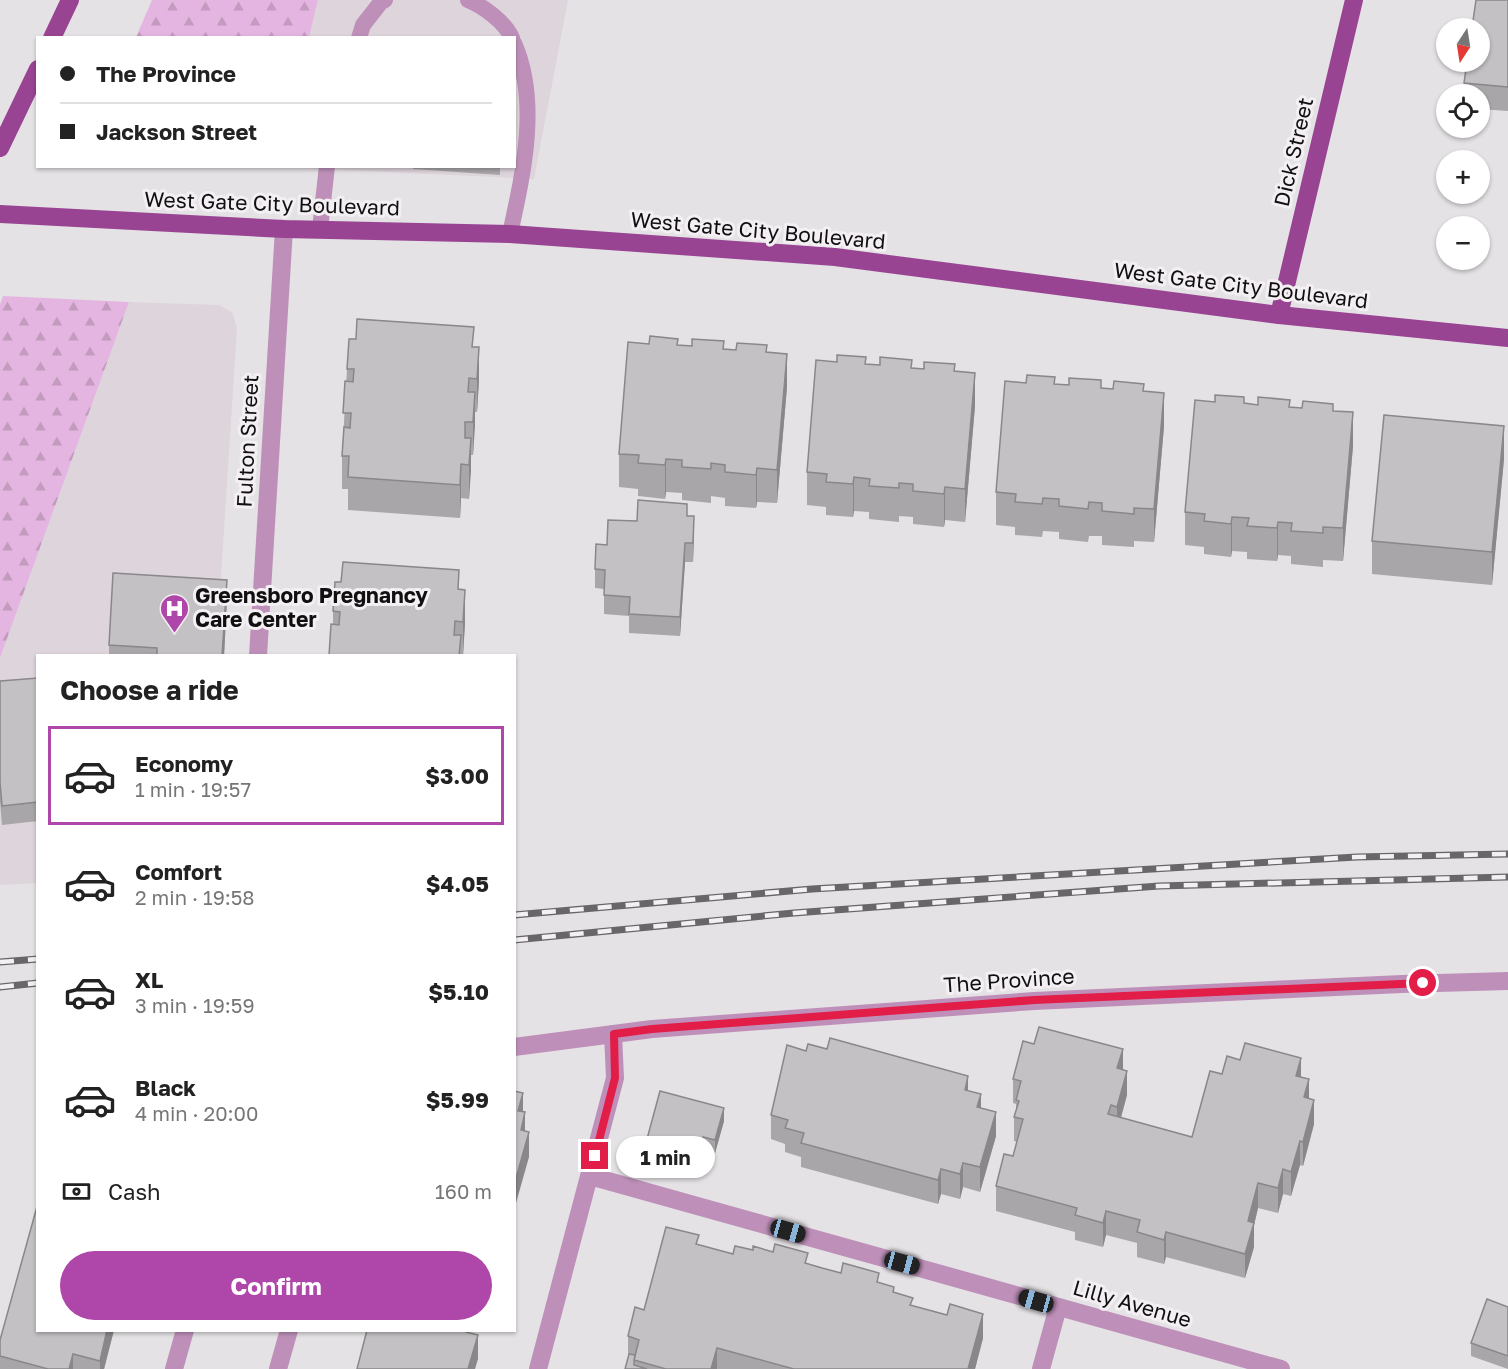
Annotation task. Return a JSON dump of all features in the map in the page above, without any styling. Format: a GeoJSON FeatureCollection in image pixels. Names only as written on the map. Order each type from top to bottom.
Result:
{"type":"FeatureCollection","features":[{"type":"Feature","properties":{"kind":"main road"},"geometry":{"type":"LineString","coordinates":[[53,36],[70,0]]}},
{"type":"Feature","properties":{"kind":"main road","name":"Dick Street"},"geometry":{"type":"LineString","coordinates":[[1280,315],[1354,0]]}},
{"type":"Feature","properties":{"kind":"main road"},"geometry":{"type":"LineString","coordinates":[[0,148],[36,73]]}},
{"type":"Feature","properties":{"kind":"main road","name":"West Gate City Boulevard"},"geometry":{"type":"LineString","coordinates":[[0,214],[284,229],[510,234],[835,257],[1280,315],[1508,338]]}},
{"type":"Feature","properties":{"kind":"street","name":"Fulton Street"},"geometry":{"type":"LineString","coordinates":[[258,654],[284,229]]}},
{"type":"Feature","properties":{"kind":"street","name":"The Province"},"geometry":{"type":"LineString","coordinates":[[516,1047],[652,1029],[1034,1000],[1508,981]]}},
{"type":"Feature","properties":{"kind":"street"},"geometry":{"type":"LineString","coordinates":[[538,1369],[615,1078],[614,1034]]}},
{"type":"Feature","properties":{"kind":"street","name":"Lilly Avenue"},"geometry":{"type":"LineString","coordinates":[[590,1176],[1281,1369]]}},
{"type":"Feature","properties":{"kind":"street"},"geometry":{"type":"LineString","coordinates":[[1041,1369],[1058,1307]]}},
{"type":"Feature","properties":{"kind":"street"},"geometry":{"type":"LineString","coordinates":[[174,1369],[184,1332]]}},
{"type":"Feature","properties":{"kind":"street"},"geometry":{"type":"LineString","coordinates":[[278,1369],[288,1332]]}},
{"type":"Feature","properties":{"kind":"lane"},"geometry":{"type":"LineString","coordinates":[[360,36],[363,25],[385,0]]}},
{"type":"Feature","properties":{"kind":"lane"},"geometry":{"type":"LineString","coordinates":[[468,0],[478,4],[509,30],[511,36]]}},
{"type":"Feature","properties":{"kind":"lane"},"geometry":{"type":"LineString","coordinates":[[510,234],[526,132],[528,87],[516,49]]}},
{"type":"Feature","properties":{"kind":"lane"},"geometry":{"type":"LineString","coordinates":[[320,229],[327,168]]}},
{"type":"Feature","properties":{"kind":"shaded area"},"geometry":{"type":"Polygon","coordinates":[[[318,0],[568,0],[534,179],[300,168],[516,168],[516,36],[309,36],[318,0]]]}},
{"type":"Feature","properties":{"kind":"shaded area"},"geometry":{"type":"Polygon","coordinates":[[[129,302],[219,305],[232,312],[237,328],[216,654],[36,654],[36,883],[0,885],[0,658],[129,302]]]}},
{"type":"Feature","properties":{"kind":"green space"},"geometry":{"type":"Polygon","coordinates":[[[152,0],[318,0],[309,36],[136,36],[152,0]]]}},
{"type":"Feature","properties":{"kind":"green space"},"geometry":{"type":"Polygon","coordinates":[[[3,296],[129,302],[0,658],[0,304],[3,296]]]}},
{"type":"Feature","properties":{"kind":"building"},"geometry":{"type":"Polygon","coordinates":[[[1476,0],[1508,0],[1508,87],[1464,83],[1466,72],[1490,72],[1490,18],[1473,18],[1476,0]]]}},
{"type":"Feature","properties":{"kind":"building"},"geometry":{"type":"Polygon","coordinates":[[[357,319],[474,327],[472,347],[479,347],[477,379],[469,378],[468,392],[475,392],[473,422],[465,422],[465,438],[471,438],[469,465],[461,464],[460,485],[348,477],[349,456],[342,456],[344,427],[350,428],[351,413],[343,413],[345,381],[353,382],[354,369],[347,369],[349,339],[356,339],[357,319]]]}},
{"type":"Feature","properties":{"kind":"building"},"geometry":{"type":"Polygon","coordinates":[[[650,336],[678,339],[677,345],[692,346],[692,339],[724,341],[723,349],[736,350],[737,343],[767,345],[766,352],[787,354],[777,470],[757,468],[756,475],[725,472],[725,465],[711,463],[711,469],[682,467],[682,460],[666,459],[665,465],[638,463],[639,455],[619,454],[628,342],[649,344],[650,336]]]}},
{"type":"Feature","properties":{"kind":"building"},"geometry":{"type":"Polygon","coordinates":[[[837,355],[866,357],[865,364],[880,365],[880,357],[912,360],[911,368],[924,369],[924,362],[955,364],[954,371],[975,373],[965,489],[945,487],[944,494],[913,491],[913,484],[899,483],[899,488],[869,486],[870,479],[854,477],[853,484],[826,482],[827,474],[807,472],[816,360],[837,362],[837,355]]]}},
{"type":"Feature","properties":{"kind":"building"},"geometry":{"type":"Polygon","coordinates":[[[1027,375],[1055,377],[1054,384],[1069,385],[1069,378],[1101,380],[1101,388],[1113,389],[1114,381],[1144,384],[1143,391],[1164,393],[1154,509],[1134,508],[1134,514],[1102,511],[1102,503],[1089,502],[1088,509],[1059,506],[1059,499],[1043,498],[1042,504],[1015,502],[1016,494],[996,492],[1005,381],[1026,383],[1027,375]]]}},
{"type":"Feature","properties":{"kind":"building"},"geometry":{"type":"Polygon","coordinates":[[[1215,395],[1244,397],[1244,403],[1258,405],[1258,397],[1290,400],[1289,407],[1302,408],[1303,401],[1333,404],[1333,411],[1353,412],[1343,528],[1323,527],[1323,533],[1291,531],[1292,523],[1278,522],[1277,528],[1247,526],[1249,518],[1232,517],[1231,524],[1204,521],[1205,514],[1185,512],[1195,400],[1215,402],[1215,395]]]}},
{"type":"Feature","properties":{"kind":"building"},"geometry":{"type":"Polygon","coordinates":[[[1384,415],[1504,426],[1492,552],[1372,541],[1384,415]]]}},
{"type":"Feature","properties":{"kind":"building"},"geometry":{"type":"Polygon","coordinates":[[[638,500],[687,504],[687,516],[694,516],[693,543],[685,543],[680,617],[629,614],[630,597],[604,595],[605,570],[595,569],[596,544],[607,545],[608,520],[637,521],[638,500]]]}},
{"type":"Feature","properties":{"kind":"building"},"geometry":{"type":"Polygon","coordinates":[[[343,562],[459,570],[458,589],[465,590],[463,622],[455,621],[454,635],[461,635],[459,654],[329,654],[331,624],[339,625],[340,612],[333,611],[335,582],[341,582],[343,562]]]}},
{"type":"Feature","properties":{"kind":"building"},"geometry":{"type":"Polygon","coordinates":[[[113,573],[227,580],[222,654],[157,654],[157,648],[109,645],[113,573]]]}},
{"type":"Feature","properties":{"kind":"building"},"geometry":{"type":"Polygon","coordinates":[[[36,678],[36,802],[2,806],[0,681],[36,678]]]}},
{"type":"Feature","properties":{"kind":"building"},"geometry":{"type":"Polygon","coordinates":[[[1039,1027],[1123,1049],[1117,1068],[1127,1071],[1117,1107],[1111,1105],[1108,1114],[1192,1137],[1210,1071],[1222,1074],[1227,1056],[1240,1060],[1245,1043],[1301,1058],[1296,1076],[1309,1079],[1304,1097],[1314,1100],[1303,1142],[1300,1141],[1291,1172],[1283,1169],[1278,1188],[1258,1183],[1248,1221],[1254,1223],[1245,1254],[1166,1232],[1164,1240],[1137,1232],[1140,1220],[1106,1211],[1103,1223],[1075,1215],[1077,1208],[996,1186],[1004,1154],[1013,1156],[1023,1119],[1014,1117],[1019,1101],[1016,1100],[1021,1081],[1013,1079],[1023,1041],[1034,1044],[1039,1027]]]}},
{"type":"Feature","properties":{"kind":"building"},"geometry":{"type":"Polygon","coordinates":[[[830,1038],[968,1076],[965,1090],[981,1094],[977,1107],[996,1112],[980,1167],[963,1163],[960,1174],[941,1169],[938,1180],[801,1143],[804,1133],[785,1128],[788,1120],[771,1115],[787,1045],[806,1051],[808,1044],[827,1049],[830,1038]]]}},
{"type":"Feature","properties":{"kind":"building"},"geometry":{"type":"Polygon","coordinates":[[[516,1091],[523,1093],[518,1111],[525,1112],[521,1130],[529,1132],[516,1178],[516,1091]]]}},
{"type":"Feature","properties":{"kind":"building"},"geometry":{"type":"Polygon","coordinates":[[[660,1091],[724,1108],[715,1140],[703,1137],[696,1164],[644,1150],[660,1091]]]}},
{"type":"Feature","properties":{"kind":"building"},"geometry":{"type":"Polygon","coordinates":[[[36,1210],[36,1332],[107,1332],[100,1361],[73,1354],[69,1369],[48,1369],[0,1356],[0,1340],[36,1210]]]}},
{"type":"Feature","properties":{"kind":"building"},"geometry":{"type":"Polygon","coordinates":[[[666,1227],[699,1235],[696,1244],[733,1254],[735,1246],[753,1250],[753,1246],[773,1252],[775,1244],[808,1253],[805,1263],[822,1268],[841,1273],[843,1263],[879,1273],[877,1282],[894,1287],[893,1292],[913,1298],[910,1305],[947,1315],[950,1304],[983,1314],[968,1369],[794,1369],[717,1348],[711,1369],[666,1369],[634,1360],[639,1340],[628,1336],[635,1307],[644,1310],[666,1227]]]}},
{"type":"Feature","properties":{"kind":"building"},"geometry":{"type":"Polygon","coordinates":[[[1487,1299],[1508,1307],[1508,1356],[1471,1343],[1487,1299]]]}},
{"type":"Feature","properties":{"kind":"building"},"geometry":{"type":"Polygon","coordinates":[[[366,1332],[466,1332],[478,1335],[468,1369],[357,1369],[366,1332]]]}},
{"type":"Feature","properties":{"kind":"building"},"geometry":{"type":"Polygon","coordinates":[[[629,1354],[635,1355],[634,1365],[647,1369],[625,1369],[629,1354]]]}},
{"type":"Feature","properties":{"kind":"railway"},"geometry":{"type":"LineString","coordinates":[[516,915],[812,889],[1357,857],[1508,854]]}},
{"type":"Feature","properties":{"kind":"railway"},"geometry":{"type":"LineString","coordinates":[[516,940],[794,913],[1159,886],[1508,877]]}},
{"type":"Feature","properties":{"kind":"railway"},"geometry":{"type":"LineString","coordinates":[[0,962],[36,959]]}},
{"type":"Feature","properties":{"kind":"railway"},"geometry":{"type":"LineString","coordinates":[[0,987],[36,983]]}},
{"type":"Feature","properties":{"kind":"place","name":"Greensboro Pregnancy Care Center"},"geometry":{"type":"Point","coordinates":[174,634]}},
{"type":"Feature","properties":{"kind":"route"},"geometry":{"type":"LineString","coordinates":[[595,1156],[615,1078],[614,1034],[652,1029],[1034,1000],[1423,983]]}}]}
